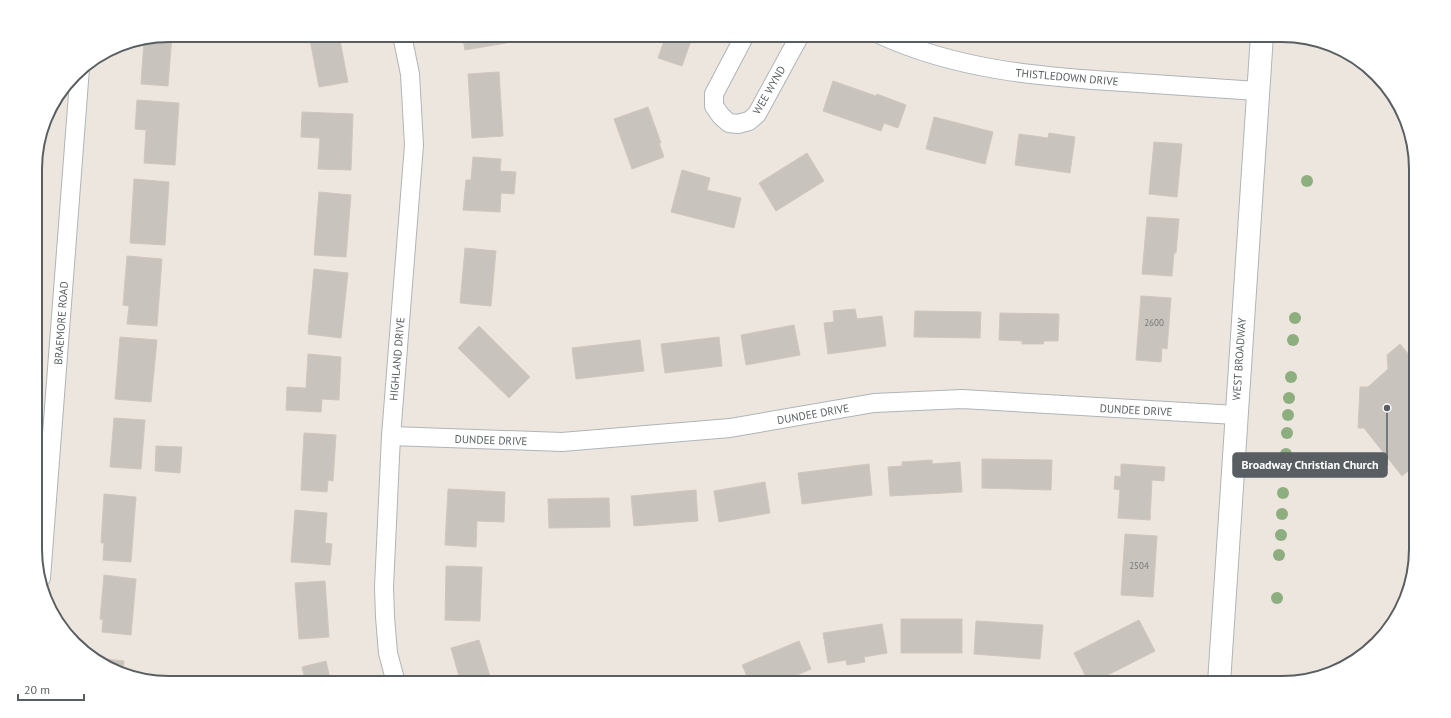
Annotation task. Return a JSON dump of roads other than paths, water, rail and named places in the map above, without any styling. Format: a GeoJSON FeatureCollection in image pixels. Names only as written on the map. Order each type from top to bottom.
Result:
{"type":"FeatureCollection","features":[{"type":"Feature","properties":{"kind":"main road","name":"WEST BROADWAY"},"geometry":{"type":"LineString","coordinates":[[1219,676],[1261,42]]}},
{"type":"Feature","properties":{"kind":"street","name":"HIGHLAND DRIVE"},"geometry":{"type":"LineString","coordinates":[[394,676],[388,652],[384,587],[391,436],[414,145],[410,74],[403,42]]}},
{"type":"Feature","properties":{"kind":"street","name":"WEE WYND"},"geometry":{"type":"LineString","coordinates":[[741,42],[714,94],[714,106],[728,123],[738,124],[749,121],[757,114],[796,42]]}},
{"type":"Feature","properties":{"kind":"street","name":"THISTLEDOWN DRIVE"},"geometry":{"type":"LineString","coordinates":[[896,42],[904,46],[939,56],[1008,72],[1072,79],[1257,91]]}},
{"type":"Feature","properties":{"kind":"street","name":"BRAEMORE ROAD"},"geometry":{"type":"LineString","coordinates":[[43,558],[79,79]]}},
{"type":"Feature","properties":{"kind":"street","name":"DUNDEE DRIVE"},"geometry":{"type":"LineString","coordinates":[[391,436],[562,442],[730,428],[874,403],[962,399],[1236,416]]}},
{"type":"Feature","properties":{"kind":"place","name":"Broadway Christian Church"},"geometry":{"type":"Point","coordinates":[1387,408]}}]}
